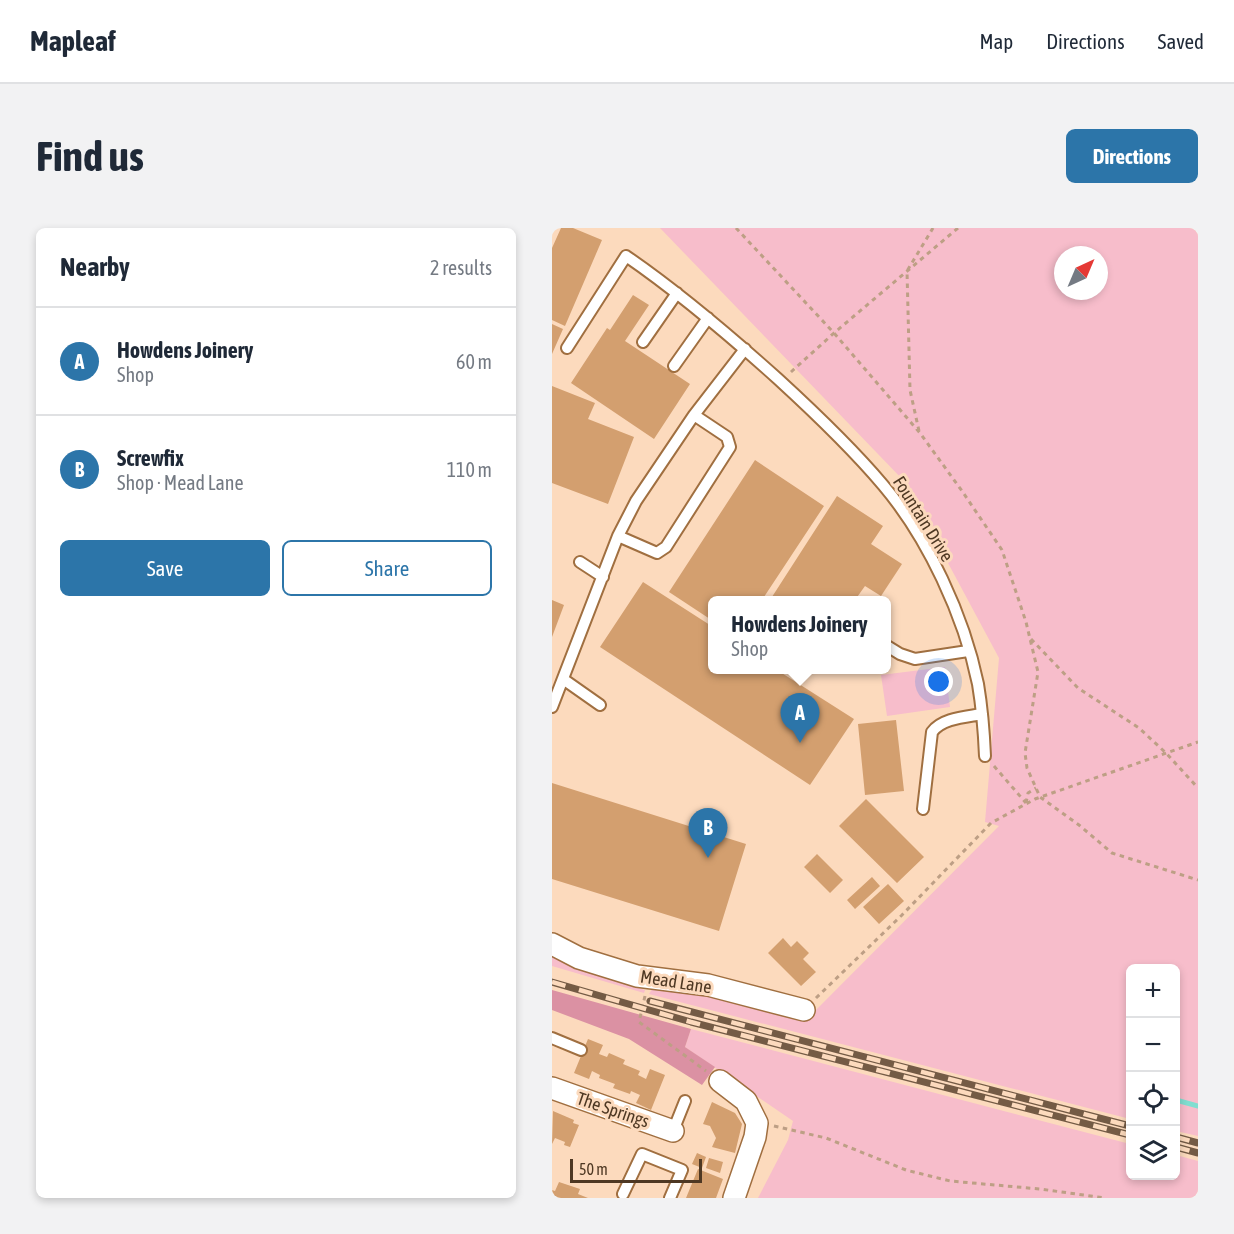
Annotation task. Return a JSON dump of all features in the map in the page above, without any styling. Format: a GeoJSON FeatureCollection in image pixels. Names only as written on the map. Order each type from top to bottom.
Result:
{"type":"FeatureCollection","features":[{"type":"Feature","properties":{"kind":"street","name":"Mead Lane"},"geometry":{"type":"LineString","coordinates":[[552,944],[579,958],[637,976],[708,985],[804,1010]]}},
{"type":"Feature","properties":{"kind":"street"},"geometry":{"type":"LineString","coordinates":[[720,1081],[746,1101],[757,1123],[755,1137],[734,1198]]}},
{"type":"Feature","properties":{"kind":"street","name":"The Springs"},"geometry":{"type":"LineString","coordinates":[[552,1088],[673,1131]]}},
{"type":"Feature","properties":{"kind":"lane","name":"Fountain Drive"},"geometry":{"type":"LineString","coordinates":[[567,348],[626,256],[677,293],[745,349],[849,447],[884,486],[903,512],[944,584],[977,682],[985,756]]}},
{"type":"Feature","properties":{"kind":"lane"},"geometry":{"type":"LineString","coordinates":[[643,342],[677,293]]}},
{"type":"Feature","properties":{"kind":"lane"},"geometry":{"type":"LineString","coordinates":[[674,366],[708,318]]}},
{"type":"Feature","properties":{"kind":"lane"},"geometry":{"type":"LineString","coordinates":[[552,707],[618,536],[636,501],[694,415],[745,349]]}},
{"type":"Feature","properties":{"kind":"lane"},"geometry":{"type":"LineString","coordinates":[[618,536],[657,554],[666,547],[730,447],[727,437],[694,415]]}},
{"type":"Feature","properties":{"kind":"lane"},"geometry":{"type":"LineString","coordinates":[[580,561],[603,577]]}},
{"type":"Feature","properties":{"kind":"lane"},"geometry":{"type":"LineString","coordinates":[[891,648],[915,659],[968,651]]}},
{"type":"Feature","properties":{"kind":"lane"},"geometry":{"type":"LineString","coordinates":[[563,679],[600,705]]}},
{"type":"Feature","properties":{"kind":"lane"},"geometry":{"type":"LineString","coordinates":[[923,809],[932,732],[937,725],[944,722],[982,714]]}},
{"type":"Feature","properties":{"kind":"lane"},"geometry":{"type":"LineString","coordinates":[[552,1038],[581,1050]]}},
{"type":"Feature","properties":{"kind":"lane"},"geometry":{"type":"LineString","coordinates":[[673,1131],[685,1101]]}},
{"type":"Feature","properties":{"kind":"lane"},"geometry":{"type":"LineString","coordinates":[[623,1194],[642,1154],[682,1170],[670,1198]]}},
{"type":"Feature","properties":{"kind":"path"},"geometry":{"type":"LineString","coordinates":[[736,228],[834,333],[920,434],[1002,550],[1030,638],[1038,672],[1025,753],[1027,768],[1040,797],[1112,853],[1198,880]]}},
{"type":"Feature","properties":{"kind":"path"},"geometry":{"type":"LineString","coordinates":[[920,434],[910,390],[907,271],[933,228]]}},
{"type":"Feature","properties":{"kind":"path"},"geometry":{"type":"LineString","coordinates":[[781,382],[797,365],[958,228]]}},
{"type":"Feature","properties":{"kind":"path"},"geometry":{"type":"LineString","coordinates":[[1030,638],[1078,688],[1139,728],[1198,788]]}},
{"type":"Feature","properties":{"kind":"path"},"geometry":{"type":"LineString","coordinates":[[804,1010],[902,915],[991,823],[1040,797],[1198,742]]}},
{"type":"Feature","properties":{"kind":"path"},"geometry":{"type":"LineString","coordinates":[[985,756],[1026,803]]}},
{"type":"Feature","properties":{"kind":"path"},"geometry":{"type":"LineString","coordinates":[[1026,803],[1028,793],[1036,788]]}},
{"type":"Feature","properties":{"kind":"path"},"geometry":{"type":"LineString","coordinates":[[637,976],[635,984],[647,988],[639,1022],[720,1081]]}},
{"type":"Feature","properties":{"kind":"path"},"geometry":{"type":"LineString","coordinates":[[757,1123],[826,1138],[906,1170],[950,1181],[1041,1189],[1105,1198]]}},
{"type":"Feature","properties":{"kind":"shaded area"},"geometry":{"type":"Polygon","coordinates":[[[660,228],[1198,228],[1198,1136],[1180,1132],[1180,964],[1126,964],[1126,1118],[649,994],[654,986],[698,989],[808,1018],[999,826],[985,822],[999,658],[904,481],[660,228]]]}},
{"type":"Feature","properties":{"kind":"shaded area"},"geometry":{"type":"Polygon","coordinates":[[[945,667],[950,707],[887,716],[881,675],[945,667]]]}},
{"type":"Feature","properties":{"kind":"shaded area"},"geometry":{"type":"Polygon","coordinates":[[[552,950],[573,966],[645,990],[644,993],[552,966],[552,950]]]}},
{"type":"Feature","properties":{"kind":"shaded area"},"geometry":{"type":"Polygon","coordinates":[[[552,990],[691,1029],[685,1047],[715,1067],[702,1085],[629,1039],[552,1010],[552,990]]]}},
{"type":"Feature","properties":{"kind":"shaded area"},"geometry":{"type":"Polygon","coordinates":[[[691,1029],[1126,1143],[1126,1180],[1180,1180],[1180,1156],[1198,1161],[1198,1198],[758,1198],[788,1140],[793,1121],[685,1047],[691,1029]]]}},
{"type":"Feature","properties":{"kind":"building"},"geometry":{"type":"Polygon","coordinates":[[[561,228],[573,228],[602,240],[565,326],[552,320],[552,248],[561,228]]]}},
{"type":"Feature","properties":{"kind":"building"},"geometry":{"type":"Polygon","coordinates":[[[633,295],[649,305],[625,341],[690,384],[654,439],[571,383],[607,328],[610,330],[633,295]]]}},
{"type":"Feature","properties":{"kind":"building"},"geometry":{"type":"Polygon","coordinates":[[[552,324],[563,329],[552,354],[552,324]]]}},
{"type":"Feature","properties":{"kind":"building"},"geometry":{"type":"Polygon","coordinates":[[[552,386],[595,403],[588,419],[634,437],[608,504],[552,483],[552,386]]]}},
{"type":"Feature","properties":{"kind":"building"},"geometry":{"type":"Polygon","coordinates":[[[755,460],[824,506],[765,596],[708,596],[708,618],[669,592],[755,460]]]}},
{"type":"Feature","properties":{"kind":"building"},"geometry":{"type":"Polygon","coordinates":[[[837,496],[883,526],[871,544],[902,564],[881,596],[865,586],[858,596],[773,596],[837,496]]]}},
{"type":"Feature","properties":{"kind":"building"},"geometry":{"type":"Polygon","coordinates":[[[643,582],[708,624],[708,674],[783,674],[854,719],[810,785],[600,647],[643,582]]]}},
{"type":"Feature","properties":{"kind":"building"},"geometry":{"type":"Polygon","coordinates":[[[552,600],[564,605],[552,637],[552,600]]]}},
{"type":"Feature","properties":{"kind":"building"},"geometry":{"type":"Polygon","coordinates":[[[794,674],[808,674],[804,680],[794,674]]]}},
{"type":"Feature","properties":{"kind":"building"},"geometry":{"type":"Polygon","coordinates":[[[896,720],[904,791],[865,795],[858,724],[896,720]]]}},
{"type":"Feature","properties":{"kind":"building"},"geometry":{"type":"Polygon","coordinates":[[[552,783],[746,844],[719,931],[552,879],[552,783]]]}},
{"type":"Feature","properties":{"kind":"building"},"geometry":{"type":"Polygon","coordinates":[[[866,799],[924,857],[897,883],[839,826],[866,799]]]}},
{"type":"Feature","properties":{"kind":"building"},"geometry":{"type":"Polygon","coordinates":[[[817,854],[843,880],[830,893],[804,867],[817,854]]]}},
{"type":"Feature","properties":{"kind":"building"},"geometry":{"type":"Polygon","coordinates":[[[872,877],[880,886],[855,909],[847,900],[872,877]]]}},
{"type":"Feature","properties":{"kind":"building"},"geometry":{"type":"Polygon","coordinates":[[[888,884],[904,901],[879,924],[863,907],[888,884]]]}},
{"type":"Feature","properties":{"kind":"building"},"geometry":{"type":"Polygon","coordinates":[[[783,938],[791,947],[797,941],[809,953],[803,959],[816,972],[801,986],[768,953],[783,938]]]}},
{"type":"Feature","properties":{"kind":"building"},"geometry":{"type":"Polygon","coordinates":[[[588,1039],[603,1045],[599,1054],[607,1057],[609,1053],[625,1060],[623,1064],[640,1071],[638,1075],[646,1079],[650,1069],[665,1075],[651,1110],[636,1103],[640,1095],[613,1088],[615,1084],[599,1078],[600,1075],[592,1071],[589,1079],[574,1073],[588,1039]]]}},
{"type":"Feature","properties":{"kind":"building"},"geometry":{"type":"Polygon","coordinates":[[[712,1102],[735,1113],[742,1124],[735,1153],[712,1147],[716,1138],[710,1126],[703,1124],[712,1102]]]}},
{"type":"Feature","properties":{"kind":"building"},"geometry":{"type":"Polygon","coordinates":[[[553,1111],[574,1120],[573,1123],[579,1125],[570,1147],[555,1138],[552,1144],[553,1111]]]}},
{"type":"Feature","properties":{"kind":"building"},"geometry":{"type":"Polygon","coordinates":[[[697,1153],[706,1157],[702,1168],[692,1164],[697,1153]]]}},
{"type":"Feature","properties":{"kind":"building"},"geometry":{"type":"Polygon","coordinates":[[[709,1158],[723,1162],[720,1173],[706,1168],[709,1158]]]}},
{"type":"Feature","properties":{"kind":"building"},"geometry":{"type":"Polygon","coordinates":[[[698,1169],[723,1179],[716,1198],[686,1198],[698,1169]]]}},
{"type":"Feature","properties":{"kind":"building"},"geometry":{"type":"Polygon","coordinates":[[[559,1182],[580,1189],[578,1194],[588,1198],[552,1198],[552,1190],[555,1191],[559,1182]]]}},
{"type":"Feature","properties":{"kind":"waterway"},"geometry":{"type":"LineString","coordinates":[[1180,1101],[1198,1106]]}},
{"type":"Feature","properties":{"kind":"railway"},"geometry":{"type":"LineString","coordinates":[[552,982],[691,1022],[1126,1134]]}},
{"type":"Feature","properties":{"kind":"railway"},"geometry":{"type":"LineString","coordinates":[[650,1001],[1126,1125]]}},
{"type":"Feature","properties":{"kind":"railway"},"geometry":{"type":"LineString","coordinates":[[1180,1138],[1198,1143]]}},
{"type":"Feature","properties":{"kind":"railway"},"geometry":{"type":"LineString","coordinates":[[1180,1148],[1198,1153]]}},
{"type":"Feature","properties":{"kind":"place","name":"Howdens Joinery"},"geometry":{"type":"Point","coordinates":[800,743]}},
{"type":"Feature","properties":{"kind":"place","name":"Screwfix"},"geometry":{"type":"Point","coordinates":[708,858]}}]}
